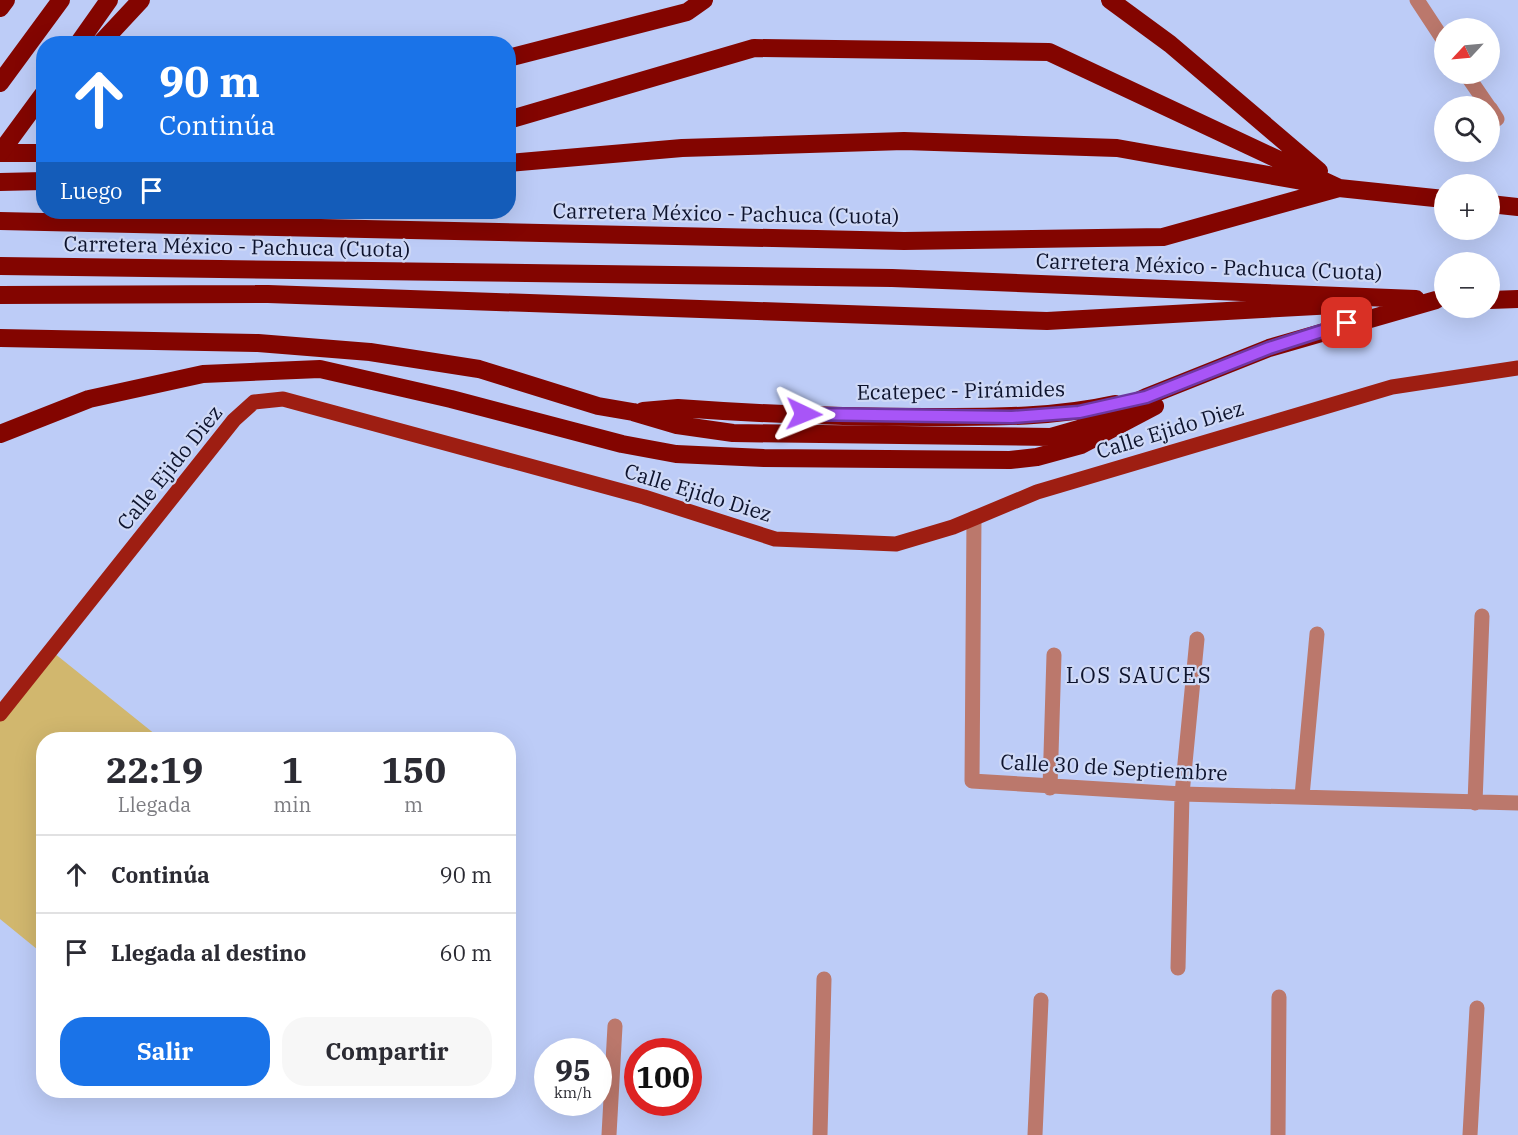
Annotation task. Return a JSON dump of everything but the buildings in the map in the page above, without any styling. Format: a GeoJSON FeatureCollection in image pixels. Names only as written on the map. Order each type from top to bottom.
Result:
{"type":"FeatureCollection","features":[{"type":"Feature","properties":{"kind":"highway"},"geometry":{"type":"LineString","coordinates":[[0,8],[6,0]]}},
{"type":"Feature","properties":{"kind":"highway"},"geometry":{"type":"LineString","coordinates":[[0,83],[61,0]]}},
{"type":"Feature","properties":{"kind":"highway"},"geometry":{"type":"LineString","coordinates":[[84,36],[109,0]]}},
{"type":"Feature","properties":{"kind":"highway"},"geometry":{"type":"LineString","coordinates":[[107,36],[141,0]]}},
{"type":"Feature","properties":{"kind":"highway"},"geometry":{"type":"LineString","coordinates":[[516,56],[687,12],[704,0]]}},
{"type":"Feature","properties":{"kind":"highway"},"geometry":{"type":"LineString","coordinates":[[1110,0],[1170,44],[1339,188]]}},
{"type":"Feature","properties":{"kind":"highway"},"geometry":{"type":"LineString","coordinates":[[516,118],[754,48],[904,48],[1049,52],[1339,188]]}},
{"type":"Feature","properties":{"kind":"highway"},"geometry":{"type":"LineString","coordinates":[[0,153],[36,106]]}},
{"type":"Feature","properties":{"kind":"highway"},"geometry":{"type":"LineString","coordinates":[[516,162],[682,148],[916,141],[1118,148],[1339,188]]}},
{"type":"Feature","properties":{"kind":"highway"},"geometry":{"type":"LineString","coordinates":[[0,153],[36,153]]}},
{"type":"Feature","properties":{"kind":"highway"},"geometry":{"type":"LineString","coordinates":[[0,182],[36,181]]}},
{"type":"Feature","properties":{"kind":"highway","name":"Carretera México - Pachuca (Cuota)"},"geometry":{"type":"LineString","coordinates":[[0,221],[857,240],[1163,237],[1339,188],[1434,198]]}},
{"type":"Feature","properties":{"kind":"highway"},"geometry":{"type":"LineString","coordinates":[[1500,205],[1518,207]]}},
{"type":"Feature","properties":{"kind":"highway","name":"Carretera México - Pachuca (Cuota)"},"geometry":{"type":"LineString","coordinates":[[0,266],[892,278],[1434,300]]}},
{"type":"Feature","properties":{"kind":"highway"},"geometry":{"type":"LineString","coordinates":[[0,295],[267,294],[1047,321],[1434,300]]}},
{"type":"Feature","properties":{"kind":"highway"},"geometry":{"type":"LineString","coordinates":[[1500,300],[1518,299]]}},
{"type":"Feature","properties":{"kind":"highway"},"geometry":{"type":"LineString","coordinates":[[0,338],[258,343],[359,350],[479,369],[558,395],[633,412],[676,425],[733,433],[1052,437],[1079,429],[1146,397],[1269,348],[1434,302]]}},
{"type":"Feature","properties":{"kind":"highway"},"geometry":{"type":"LineString","coordinates":[[0,434],[88,399],[203,374],[320,369],[451,399],[622,444],[676,454],[764,458],[1010,460],[1037,457],[1081,445],[1269,348]]}},
{"type":"Feature","properties":{"kind":"main road","name":"Calle Ejido Diez"},"geometry":{"type":"LineString","coordinates":[[0,714],[234,420],[254,402],[283,399],[644,497],[775,539],[896,544],[974,518],[1037,492],[1392,387],[1518,368]]}},
{"type":"Feature","properties":{"kind":"street"},"geometry":{"type":"LineString","coordinates":[[1417,0],[1434,26]]}},
{"type":"Feature","properties":{"kind":"street","name":"Calle 30 de Septiembre"},"geometry":{"type":"LineString","coordinates":[[974,518],[972,782],[1182,794],[1302,796],[1475,804],[1518,803]]}},
{"type":"Feature","properties":{"kind":"street"},"geometry":{"type":"LineString","coordinates":[[1475,804],[1482,616]]}},
{"type":"Feature","properties":{"kind":"street"},"geometry":{"type":"LineString","coordinates":[[1302,796],[1317,634]]}},
{"type":"Feature","properties":{"kind":"street"},"geometry":{"type":"LineString","coordinates":[[1178,968],[1182,794],[1197,639]]}},
{"type":"Feature","properties":{"kind":"street"},"geometry":{"type":"LineString","coordinates":[[1050,788],[1054,656]]}},
{"type":"Feature","properties":{"kind":"street"},"geometry":{"type":"LineString","coordinates":[[820,1135],[824,979]]}},
{"type":"Feature","properties":{"kind":"street"},"geometry":{"type":"LineString","coordinates":[[1278,1135],[1279,997]]}},
{"type":"Feature","properties":{"kind":"street"},"geometry":{"type":"LineString","coordinates":[[1035,1135],[1041,1000]]}},
{"type":"Feature","properties":{"kind":"street"},"geometry":{"type":"LineString","coordinates":[[1470,1135],[1476,1008]]}},
{"type":"Feature","properties":{"kind":"street"},"geometry":{"type":"LineString","coordinates":[[609,1135],[615,1026]]}},
{"type":"Feature","properties":{"kind":"shaded area"},"geometry":{"type":"Polygon","coordinates":[[[54,653],[152,732],[36,732],[36,948],[0,919],[0,721],[54,653]]]}},
{"type":"Feature","properties":{"kind":"district","name":"LOS SAUCES"},"geometry":{"type":"Point","coordinates":[1139,675]}},
{"type":"Feature","properties":{"kind":"route"},"geometry":{"type":"LineString","coordinates":[[804,414],[1012,417],[1079,412],[1146,397],[1269,348],[1347,323]]}}]}
